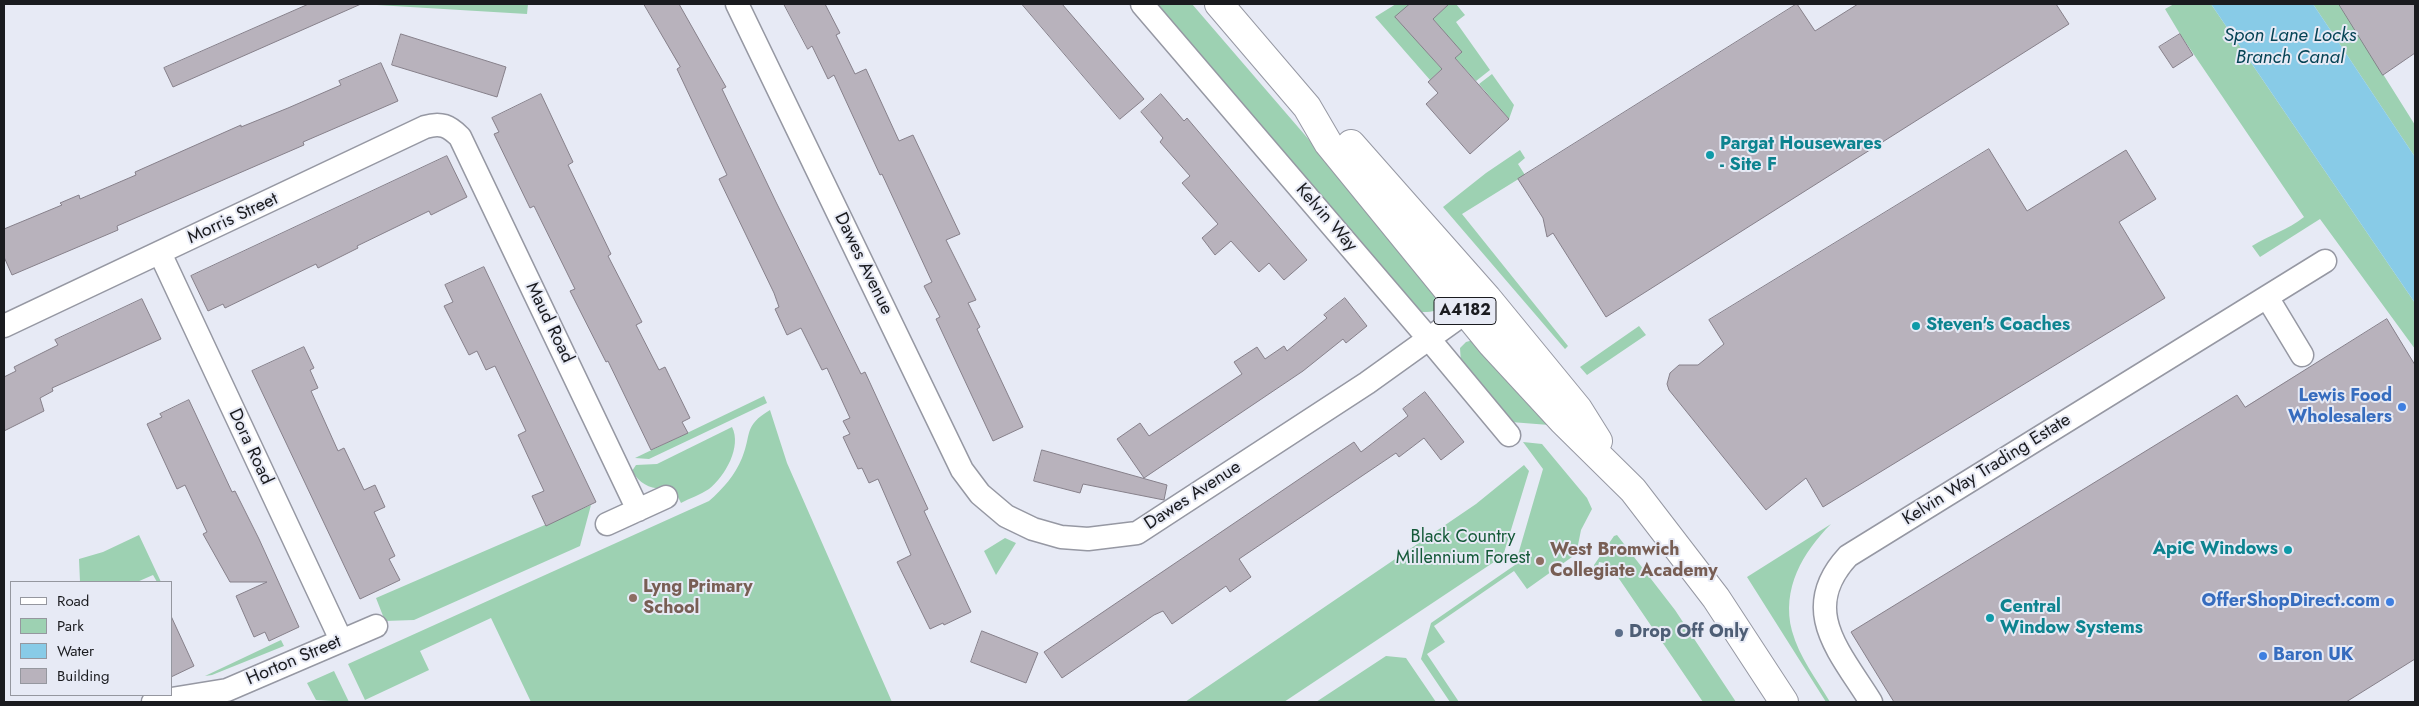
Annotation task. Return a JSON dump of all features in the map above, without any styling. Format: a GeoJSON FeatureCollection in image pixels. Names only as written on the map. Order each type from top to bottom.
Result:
{"type":"FeatureCollection","features":[{"type":"Feature","properties":{"kind":"main road","name":"A4182"},"geometry":{"type":"LineString","coordinates":[[1219,4],[1307,107],[1328,144],[1466,312],[1563,421],[1633,490],[1716,598],[1784,702]]}},
{"type":"Feature","properties":{"kind":"main road","name":"A4182"},"geometry":{"type":"LineString","coordinates":[[1307,107],[1339,132],[1487,298],[1578,408],[1591,427],[1611,467]]}},
{"type":"Feature","properties":{"kind":"street","name":"Dawes Avenue"},"geometry":{"type":"LineString","coordinates":[[737,4],[962,470],[980,494],[1006,516],[1030,528],[1061,537],[1088,539],[1137,533],[1367,383],[1466,312]]}},
{"type":"Feature","properties":{"kind":"street","name":"Kelvin Way"},"geometry":{"type":"LineString","coordinates":[[1142,4],[1430,339],[1508,435]]}},
{"type":"Feature","properties":{"kind":"street","name":"Morris Street"},"geometry":{"type":"LineString","coordinates":[[4,326],[426,127],[436,124],[450,127],[460,137]]}},
{"type":"Feature","properties":{"kind":"street","name":"Maud Road"},"geometry":{"type":"LineString","coordinates":[[460,137],[638,510]]}},
{"type":"Feature","properties":{"kind":"street"},"geometry":{"type":"LineString","coordinates":[[1390,187],[1392,206],[1472,300],[1466,312]]}},
{"type":"Feature","properties":{"kind":"street","name":"Dora Road"},"geometry":{"type":"LineString","coordinates":[[160,253],[341,640]]}},
{"type":"Feature","properties":{"kind":"street","name":"Kelvin Way Trading Estate"},"geometry":{"type":"LineString","coordinates":[[1871,702],[1833,639],[1826,623],[1824,604],[1827,585],[1836,568],[1848,556],[2325,261]]}},
{"type":"Feature","properties":{"kind":"street"},"geometry":{"type":"LineString","coordinates":[[2267,297],[2302,354]]}},
{"type":"Feature","properties":{"kind":"street"},"geometry":{"type":"LineString","coordinates":[[607,524],[666,498]]}},
{"type":"Feature","properties":{"kind":"street","name":"Horton Street"},"geometry":{"type":"LineString","coordinates":[[153,702],[227,690],[376,626]]}},
{"type":"Feature","properties":{"kind":"green space"},"geometry":{"type":"Polygon","coordinates":[[[360,4],[528,4],[527,14],[360,4]]]}},
{"type":"Feature","properties":{"kind":"green space"},"geometry":{"type":"Polygon","coordinates":[[[1155,4],[1192,4],[1441,293],[1443,302],[1439,308],[1430,312],[1419,312],[1155,4]]]}},
{"type":"Feature","properties":{"kind":"green space"},"geometry":{"type":"Polygon","coordinates":[[[1396,4],[1410,4],[1396,17],[1442,69],[1430,80],[1375,17],[1396,4]]]}},
{"type":"Feature","properties":{"kind":"green space"},"geometry":{"type":"Polygon","coordinates":[[[1449,4],[1456,4],[1465,15],[1456,22],[1490,70],[1476,81],[1455,58],[1461,52],[1433,19],[1449,4]]]}},
{"type":"Feature","properties":{"kind":"green space"},"geometry":{"type":"Polygon","coordinates":[[[2174,4],[2211,4],[2415,303],[2415,349],[2320,219],[2260,257],[2252,246],[2304,217],[2180,34],[2165,9],[2174,4]]]}},
{"type":"Feature","properties":{"kind":"green space"},"geometry":{"type":"Polygon","coordinates":[[[2313,4],[2339,4],[2415,125],[2415,157],[2313,4]]]}},
{"type":"Feature","properties":{"kind":"green space"},"geometry":{"type":"Polygon","coordinates":[[[1492,74],[1514,105],[1509,119],[1479,84],[1492,74]]]}},
{"type":"Feature","properties":{"kind":"green space"},"geometry":{"type":"Polygon","coordinates":[[[1520,150],[1525,158],[1518,164],[1525,175],[1462,214],[1568,346],[1565,349],[1443,207],[1486,173],[1520,150]]]}},
{"type":"Feature","properties":{"kind":"green space"},"geometry":{"type":"Polygon","coordinates":[[[1639,326],[1646,335],[1587,375],[1580,367],[1639,326]]]}},
{"type":"Feature","properties":{"kind":"green space"},"geometry":{"type":"Polygon","coordinates":[[[1473,340],[1549,425],[1511,422],[1461,363],[1460,348],[1466,342],[1473,340]]]}},
{"type":"Feature","properties":{"kind":"green space"},"geometry":{"type":"Polygon","coordinates":[[[764,396],[767,403],[649,459],[635,458],[764,396]]]}},
{"type":"Feature","properties":{"kind":"green space","name":"Lyng Primary School"},"geometry":{"type":"Polygon","coordinates":[[[770,410],[787,463],[892,702],[531,702],[491,618],[420,651],[429,670],[365,700],[348,664],[709,501],[724,487],[736,470],[745,450],[752,426],[770,410]]]}},
{"type":"Feature","properties":{"kind":"green space"},"geometry":{"type":"Polygon","coordinates":[[[732,427],[735,443],[730,461],[721,477],[709,489],[681,503],[673,487],[650,487],[640,481],[632,471],[636,465],[657,464],[732,427]]]}},
{"type":"Feature","properties":{"kind":"green space"},"geometry":{"type":"Polygon","coordinates":[[[1523,442],[1542,444],[1587,498],[1592,509],[1581,530],[1577,550],[1572,557],[1527,589],[1514,571],[1434,626],[1445,642],[1427,654],[1459,702],[1450,702],[1421,659],[1431,623],[1515,565],[1543,469],[1523,442]]]}},
{"type":"Feature","properties":{"kind":"green space","name":"Black Country Millennium Forest"},"geometry":{"type":"Polygon","coordinates":[[[1524,465],[1529,471],[1503,556],[1284,702],[1185,702],[1476,504],[1524,465]]]}},
{"type":"Feature","properties":{"kind":"green space"},"geometry":{"type":"Polygon","coordinates":[[[591,505],[580,546],[414,620],[385,621],[376,598],[591,505]]]}},
{"type":"Feature","properties":{"kind":"green space"},"geometry":{"type":"Polygon","coordinates":[[[1831,524],[1803,559],[1797,572],[1792,586],[1789,615],[1795,641],[1830,702],[1826,702],[1747,577],[1831,524]]]}},
{"type":"Feature","properties":{"kind":"green space"},"geometry":{"type":"Polygon","coordinates":[[[139,535],[161,581],[156,581],[153,575],[139,581],[80,581],[79,559],[103,552],[139,535]]]}},
{"type":"Feature","properties":{"kind":"green space"},"geometry":{"type":"Polygon","coordinates":[[[1617,535],[1675,610],[1736,702],[1703,702],[1609,564],[1599,562],[1595,580],[1594,565],[1614,536],[1617,535]]]}},
{"type":"Feature","properties":{"kind":"green space"},"geometry":{"type":"Polygon","coordinates":[[[1005,538],[1016,543],[996,575],[984,551],[1005,538]]]}},
{"type":"Feature","properties":{"kind":"green space"},"geometry":{"type":"Polygon","coordinates":[[[281,640],[284,646],[212,675],[205,676],[281,640]]]}},
{"type":"Feature","properties":{"kind":"green space"},"geometry":{"type":"Polygon","coordinates":[[[1386,656],[1406,658],[1436,702],[1316,702],[1386,656]]]}},
{"type":"Feature","properties":{"kind":"green space"},"geometry":{"type":"Polygon","coordinates":[[[334,671],[349,702],[316,700],[307,683],[334,671]]]}},
{"type":"Feature","properties":{"kind":"water","name":"Spon Lane Locks Branch Canal"},"geometry":{"type":"Polygon","coordinates":[[[2211,4],[2313,4],[2415,157],[2415,303],[2211,4]]]}},
{"type":"Feature","properties":{"kind":"building"},"geometry":{"type":"Polygon","coordinates":[[[309,4],[361,4],[173,87],[164,68],[309,4]]]}},
{"type":"Feature","properties":{"kind":"building"},"geometry":{"type":"Polygon","coordinates":[[[644,4],[679,4],[726,87],[722,89],[776,202],[861,374],[865,372],[928,509],[924,511],[971,612],[944,625],[943,623],[930,629],[897,562],[911,555],[878,479],[869,483],[862,468],[858,469],[843,437],[850,434],[843,421],[850,418],[827,368],[822,370],[801,328],[787,335],[775,309],[779,307],[774,293],[719,179],[727,175],[677,69],[680,67],[644,4]]]}},
{"type":"Feature","properties":{"kind":"building"},"geometry":{"type":"Polygon","coordinates":[[[784,4],[825,4],[840,33],[836,35],[855,74],[866,69],[899,141],[913,135],[960,234],[946,240],[976,300],[968,303],[980,327],[977,329],[1023,427],[993,441],[936,319],[940,317],[924,286],[932,282],[882,174],[880,175],[834,75],[828,79],[812,46],[808,49],[784,4]]]}},
{"type":"Feature","properties":{"kind":"building"},"geometry":{"type":"Polygon","coordinates":[[[1022,4],[1062,4],[1144,99],[1120,119],[1022,4]]]}},
{"type":"Feature","properties":{"kind":"building"},"geometry":{"type":"Polygon","coordinates":[[[1410,4],[1449,4],[1433,19],[1462,52],[1455,58],[1509,119],[1470,154],[1426,104],[1438,93],[1428,82],[1442,69],[1395,17],[1410,4]]]}},
{"type":"Feature","properties":{"kind":"building","name":"Pargat Housewares - Site F"},"geometry":{"type":"Polygon","coordinates":[[[1797,4],[1815,31],[1858,4],[2056,4],[2069,24],[1606,317],[1553,233],[1547,237],[1543,218],[1518,179],[1797,4]]]}},
{"type":"Feature","properties":{"kind":"building"},"geometry":{"type":"Polygon","coordinates":[[[2339,4],[2415,4],[2415,53],[2383,75],[2339,4]]]}},
{"type":"Feature","properties":{"kind":"building"},"geometry":{"type":"Polygon","coordinates":[[[401,34],[506,67],[497,97],[392,65],[401,34]]]}},
{"type":"Feature","properties":{"kind":"building"},"geometry":{"type":"Polygon","coordinates":[[[2180,34],[2193,55],[2173,68],[2159,47],[2180,34]]]}},
{"type":"Feature","properties":{"kind":"building"},"geometry":{"type":"Polygon","coordinates":[[[381,63],[398,101],[303,142],[304,145],[117,226],[118,230],[12,275],[4,257],[4,229],[62,205],[60,203],[79,195],[80,199],[136,175],[135,172],[241,125],[241,127],[341,85],[339,81],[381,63]]]}},
{"type":"Feature","properties":{"kind":"building"},"geometry":{"type":"Polygon","coordinates":[[[541,94],[573,162],[568,165],[611,254],[608,256],[642,322],[636,325],[659,370],[665,367],[690,418],[682,422],[688,433],[651,450],[608,361],[606,362],[570,291],[575,289],[534,206],[530,208],[494,134],[499,132],[492,118],[541,94]]]}},
{"type":"Feature","properties":{"kind":"building"},"geometry":{"type":"Polygon","coordinates":[[[1161,94],[1184,121],[1187,118],[1307,260],[1284,280],[1269,263],[1259,272],[1231,241],[1215,255],[1202,238],[1218,224],[1182,183],[1190,176],[1160,142],[1163,138],[1141,112],[1161,94]]]}},
{"type":"Feature","properties":{"kind":"building","name":"Steven's Coaches"},"geometry":{"type":"Polygon","coordinates":[[[1989,149],[2027,211],[2126,150],[2156,199],[2119,222],[2165,298],[1823,507],[1806,478],[1766,510],[1669,390],[1667,384],[1670,373],[1679,365],[1698,365],[1724,344],[1709,320],[1989,149]]]}},
{"type":"Feature","properties":{"kind":"building"},"geometry":{"type":"Polygon","coordinates":[[[447,156],[467,197],[431,215],[429,211],[357,246],[358,248],[318,268],[316,264],[225,308],[223,304],[208,311],[191,276],[447,156]]]}},
{"type":"Feature","properties":{"kind":"building"},"geometry":{"type":"Polygon","coordinates":[[[484,267],[596,502],[546,526],[532,496],[544,491],[518,435],[526,431],[495,366],[486,370],[477,351],[469,355],[444,306],[453,302],[445,285],[484,267]]]}},
{"type":"Feature","properties":{"kind":"building"},"geometry":{"type":"Polygon","coordinates":[[[1345,298],[1367,326],[1346,343],[1343,339],[1303,371],[1144,478],[1117,439],[1140,423],[1149,436],[1242,374],[1234,362],[1257,347],[1265,359],[1284,346],[1287,351],[1327,318],[1324,315],[1345,298]]]}},
{"type":"Feature","properties":{"kind":"building"},"geometry":{"type":"Polygon","coordinates":[[[142,299],[161,339],[52,388],[53,391],[40,398],[44,411],[4,431],[4,377],[16,371],[14,367],[58,345],[55,340],[142,299]]]}},
{"type":"Feature","properties":{"kind":"building"},"geometry":{"type":"Polygon","coordinates":[[[2387,319],[2415,365],[2415,659],[2346,702],[1894,702],[1851,632],[2237,395],[2245,407],[2387,319]]]}},
{"type":"Feature","properties":{"kind":"building"},"geometry":{"type":"Polygon","coordinates":[[[304,347],[314,368],[310,370],[318,388],[311,391],[338,451],[344,448],[364,490],[375,485],[385,507],[374,512],[395,556],[389,559],[400,580],[360,599],[252,371],[304,347]]]}},
{"type":"Feature","properties":{"kind":"building"},"geometry":{"type":"Polygon","coordinates":[[[1425,392],[1464,442],[1441,460],[1424,438],[1399,457],[1396,453],[1239,559],[1251,577],[1230,592],[1226,586],[1172,624],[1163,611],[1154,615],[1062,678],[1044,652],[1354,442],[1361,452],[1408,416],[1403,409],[1425,392]]]}},
{"type":"Feature","properties":{"kind":"building"},"geometry":{"type":"Polygon","coordinates":[[[189,400],[232,492],[235,491],[259,539],[299,627],[269,641],[265,632],[254,637],[236,596],[267,582],[230,582],[203,534],[207,532],[185,485],[177,489],[147,424],[162,417],[160,414],[189,400]]]}},
{"type":"Feature","properties":{"kind":"building"},"geometry":{"type":"Polygon","coordinates":[[[1042,450],[1167,485],[1164,500],[1083,484],[1080,493],[1034,481],[1042,450]]]}},
{"type":"Feature","properties":{"kind":"building"},"geometry":{"type":"Polygon","coordinates":[[[172,618],[194,666],[172,677],[172,618]]]}},
{"type":"Feature","properties":{"kind":"building"},"geometry":{"type":"Polygon","coordinates":[[[982,631],[1038,653],[1026,683],[971,662],[982,631]]]}},
{"type":"Feature","properties":{"kind":"place","name":"Pargat Housewares - Site F"},"geometry":{"type":"Point","coordinates":[1710,155]}},
{"type":"Feature","properties":{"kind":"place","name":"Steven's Coaches"},"geometry":{"type":"Point","coordinates":[1916,326]}},
{"type":"Feature","properties":{"kind":"place","name":"Lewis Food Wholesalers"},"geometry":{"type":"Point","coordinates":[2402,407]}},
{"type":"Feature","properties":{"kind":"place","name":"ApiC Windows"},"geometry":{"type":"Point","coordinates":[2288,550]}},
{"type":"Feature","properties":{"kind":"place","name":"West Bromwich Collegiate Academy"},"geometry":{"type":"Point","coordinates":[1540,561]}},
{"type":"Feature","properties":{"kind":"place","name":"Lyng Primary School"},"geometry":{"type":"Point","coordinates":[633,598]}},
{"type":"Feature","properties":{"kind":"place","name":"OfferShopDirect.com"},"geometry":{"type":"Point","coordinates":[2390,602]}},
{"type":"Feature","properties":{"kind":"place","name":"Central Window Systems"},"geometry":{"type":"Point","coordinates":[1990,618]}},
{"type":"Feature","properties":{"kind":"place","name":"Drop Off Only"},"geometry":{"type":"Point","coordinates":[1619,633]}},
{"type":"Feature","properties":{"kind":"place","name":"Baron UK"},"geometry":{"type":"Point","coordinates":[2263,656]}}]}
